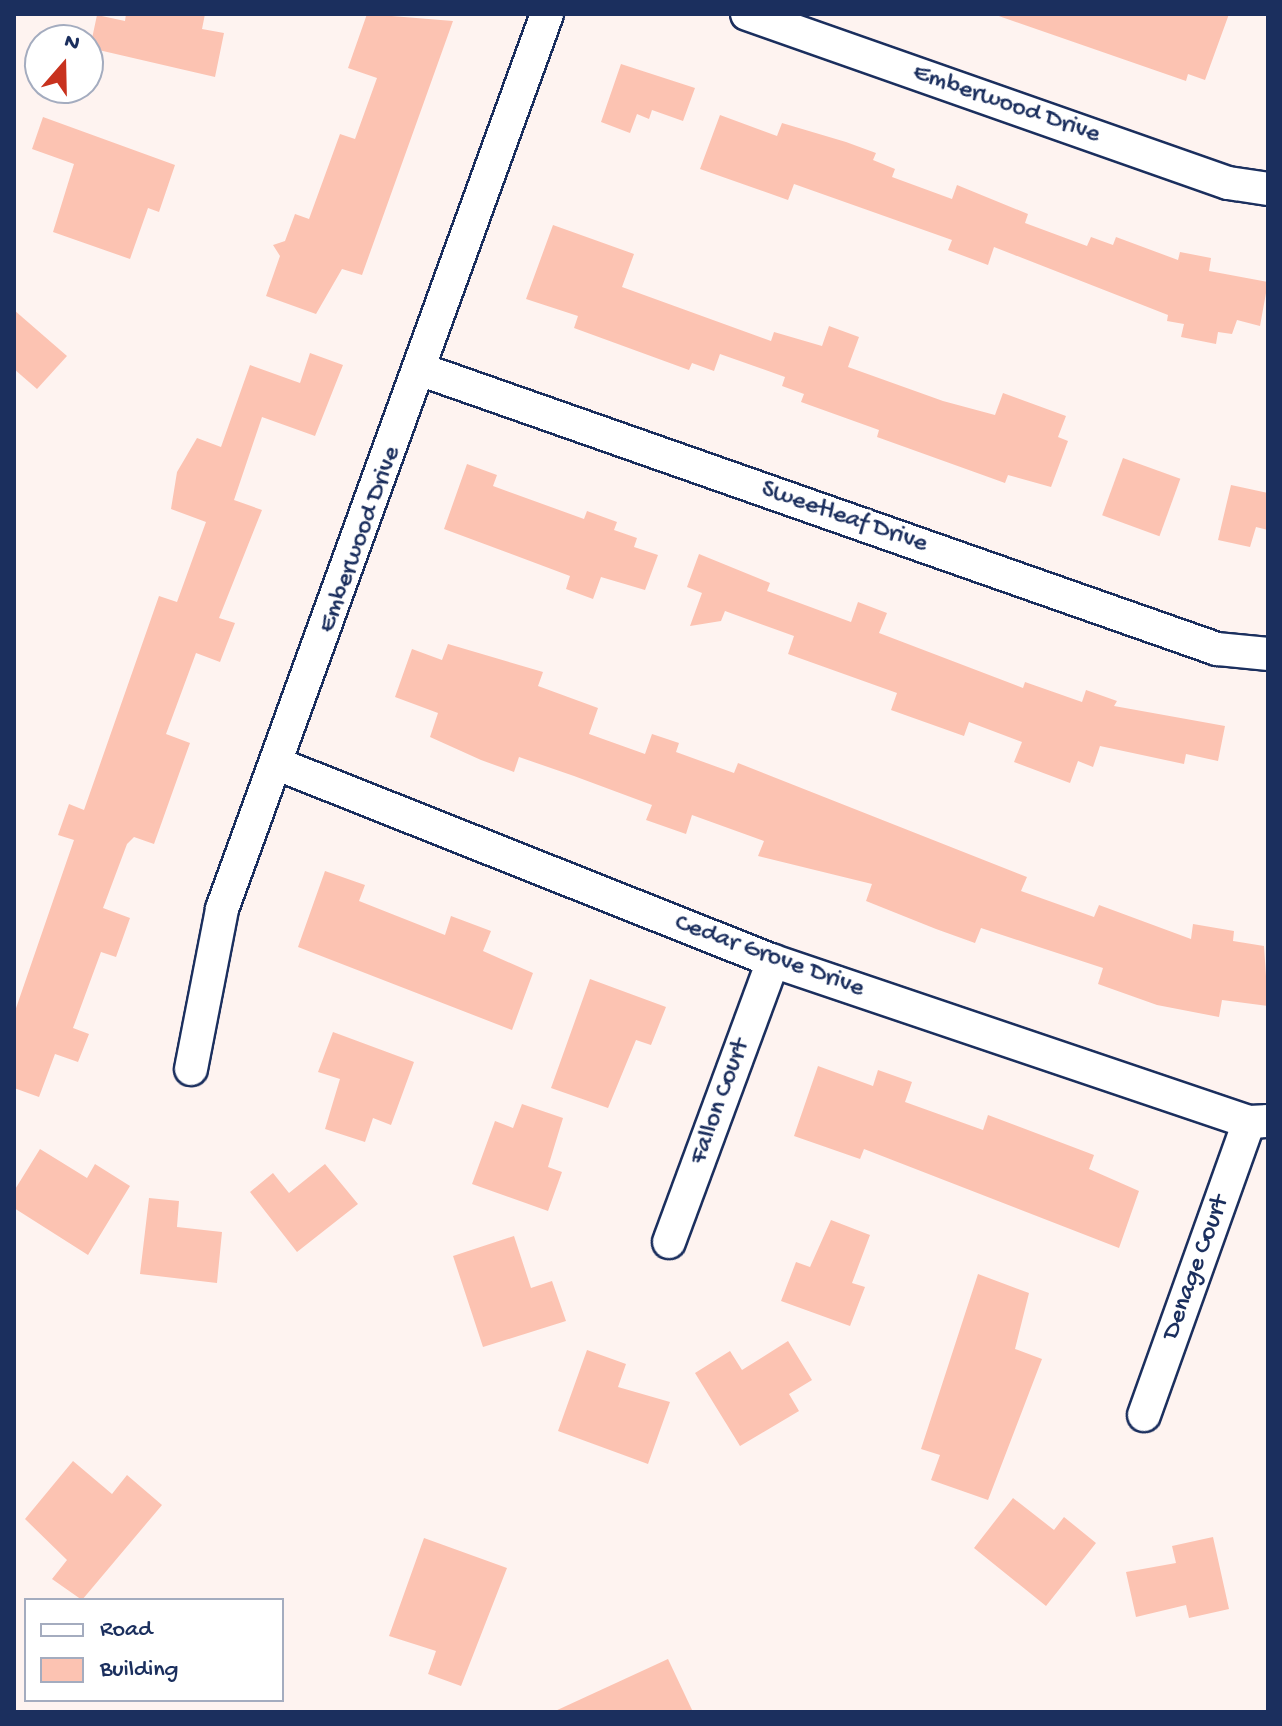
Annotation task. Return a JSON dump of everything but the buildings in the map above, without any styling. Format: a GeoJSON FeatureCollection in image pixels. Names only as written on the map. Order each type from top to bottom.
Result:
{"type":"FeatureCollection","features":[{"type":"Feature","properties":{"kind":"street","name":"Emberwood Drive"},"geometry":{"type":"LineString","coordinates":[[191,1069],[222,909],[280,765],[547,14]]}},
{"type":"Feature","properties":{"kind":"street","name":"Emberwood Drive"},"geometry":{"type":"LineString","coordinates":[[747,14],[1228,183],[1268,189]]}},
{"type":"Feature","properties":{"kind":"street","name":"Sweetleaf Drive"},"geometry":{"type":"LineString","coordinates":[[422,370],[1217,649],[1268,654]]}},
{"type":"Feature","properties":{"kind":"street","name":"Cedar Grove Drive"},"geometry":{"type":"LineString","coordinates":[[280,765],[773,961],[1259,1122]]}},
{"type":"Feature","properties":{"kind":"street","name":"Fallon Court"},"geometry":{"type":"LineString","coordinates":[[669,1242],[773,961]]}},
{"type":"Feature","properties":{"kind":"street","name":"Denage Court"},"geometry":{"type":"LineString","coordinates":[[1144,1415],[1259,1122]]}}]}
